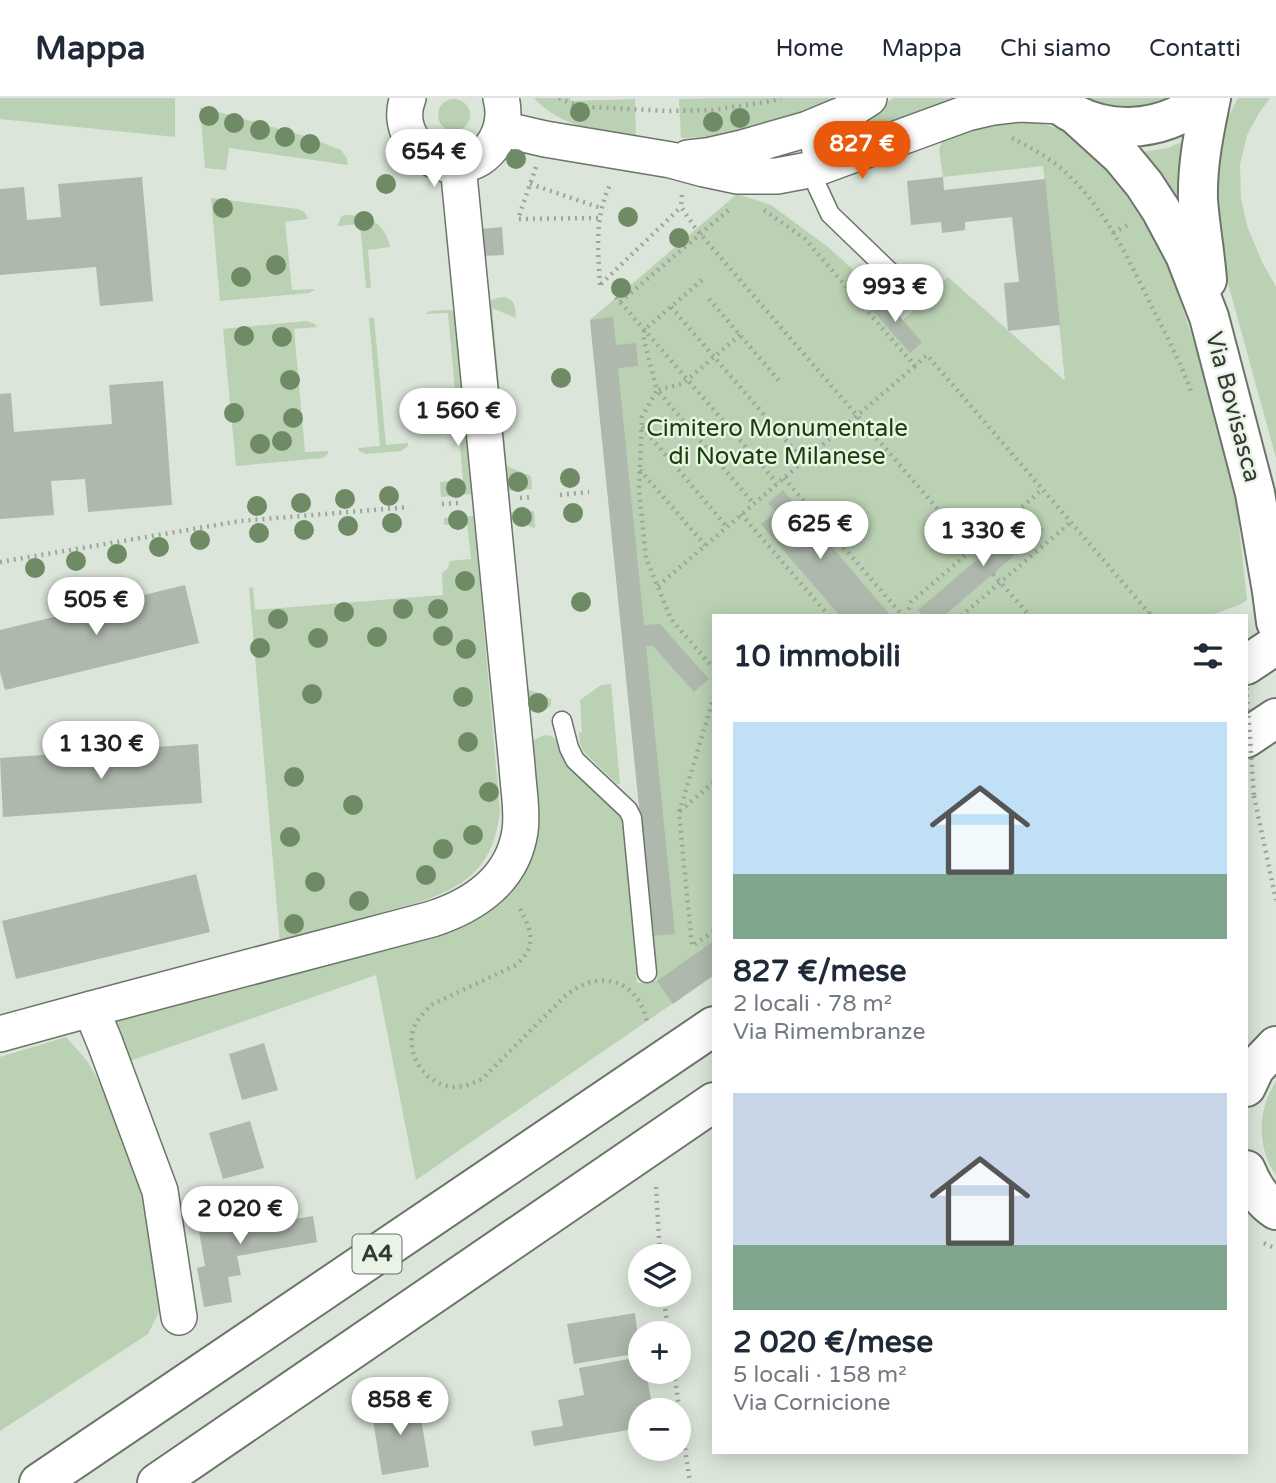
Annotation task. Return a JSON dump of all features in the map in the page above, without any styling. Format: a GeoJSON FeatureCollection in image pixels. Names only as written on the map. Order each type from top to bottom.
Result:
{"type":"FeatureCollection","features":[{"type":"Feature","properties":{"kind":"main road"},"geometry":{"type":"LineString","coordinates":[[1063,107],[1096,123],[1134,128],[1175,118],[1205,98]]}},
{"type":"Feature","properties":{"kind":"main road","name":"Via Bovisasca"},"geometry":{"type":"LineString","coordinates":[[1209,317],[1198,200],[1198,171],[1211,98]]}},
{"type":"Feature","properties":{"kind":"main road","name":"Via Bovisasca"},"geometry":{"type":"LineString","coordinates":[[1063,107],[1121,156],[1161,210],[1185,255],[1209,317],[1255,493],[1274,606]]}},
{"type":"Feature","properties":{"kind":"main road"},"geometry":{"type":"LineString","coordinates":[[1248,664],[1276,645]]}},
{"type":"Feature","properties":{"kind":"main road"},"geometry":{"type":"LineString","coordinates":[[1248,737],[1276,718]]}},
{"type":"Feature","properties":{"kind":"main road","name":"A4"},"geometry":{"type":"LineString","coordinates":[[40,1483],[712,1027]]}},
{"type":"Feature","properties":{"kind":"main road"},"geometry":{"type":"LineString","coordinates":[[1248,1083],[1255,1068],[1276,1046]]}},
{"type":"Feature","properties":{"kind":"main road","name":"A4"},"geometry":{"type":"LineString","coordinates":[[157,1483],[712,1103]]}},
{"type":"Feature","properties":{"kind":"main road"},"geometry":{"type":"LineString","coordinates":[[1248,1175],[1251,1183],[1276,1210]]}},
{"type":"Feature","properties":{"kind":"street"},"geometry":{"type":"LineString","coordinates":[[677,173],[707,156],[808,129],[844,114],[869,98]]}},
{"type":"Feature","properties":{"kind":"street"},"geometry":{"type":"LineString","coordinates":[[398,100],[416,146],[433,160],[458,165],[484,154],[492,148],[501,114],[545,139],[677,173],[704,169],[737,176],[777,176],[814,169],[980,110],[1020,104],[1063,107]]}},
{"type":"Feature","properties":{"kind":"street"},"geometry":{"type":"LineString","coordinates":[[0,1034],[451,913],[467,906],[500,878],[514,854],[521,829],[517,766],[458,165]]}},
{"type":"Feature","properties":{"kind":"street"},"geometry":{"type":"LineString","coordinates":[[91,1009],[160,1191],[179,1317]]}},
{"type":"Feature","properties":{"kind":"lane"},"geometry":{"type":"LineString","coordinates":[[808,129],[817,186],[830,214],[914,295]]}},
{"type":"Feature","properties":{"kind":"lane"},"geometry":{"type":"LineString","coordinates":[[562,721],[575,760],[628,810],[632,818],[647,973]]}},
{"type":"Feature","properties":{"kind":"path"},"geometry":{"type":"LineString","coordinates":[[559,98],[589,107],[669,111],[713,110],[781,98]]}},
{"type":"Feature","properties":{"kind":"path"},"geometry":{"type":"LineString","coordinates":[[1031,148],[1058,166],[1083,191],[1113,233],[1175,353],[1191,393]]}},
{"type":"Feature","properties":{"kind":"path"},"geometry":{"type":"LineString","coordinates":[[539,158],[518,219],[599,218]]}},
{"type":"Feature","properties":{"kind":"path"},"geometry":{"type":"LineString","coordinates":[[616,173],[599,218],[600,285],[681,207]]}},
{"type":"Feature","properties":{"kind":"path"},"geometry":{"type":"LineString","coordinates":[[677,173],[681,207],[700,234],[980,558]]}},
{"type":"Feature","properties":{"kind":"path"},"geometry":{"type":"LineString","coordinates":[[530,184],[601,208]]}},
{"type":"Feature","properties":{"kind":"path"},"geometry":{"type":"LineString","coordinates":[[738,201],[618,299],[777,484]]}},
{"type":"Feature","properties":{"kind":"path"},"geometry":{"type":"LineString","coordinates":[[758,208],[768,211],[805,239],[915,366]]}},
{"type":"Feature","properties":{"kind":"path"},"geometry":{"type":"LineString","coordinates":[[702,280],[645,330],[644,341],[657,390],[754,503]]}},
{"type":"Feature","properties":{"kind":"path"},"geometry":{"type":"LineString","coordinates":[[709,299],[781,383]]}},
{"type":"Feature","properties":{"kind":"path"},"geometry":{"type":"LineString","coordinates":[[671,307],[804,461]]}},
{"type":"Feature","properties":{"kind":"path"},"geometry":{"type":"LineString","coordinates":[[712,667],[671,619],[646,558],[639,491],[641,427],[642,417],[657,390],[682,384],[740,335]]}},
{"type":"Feature","properties":{"kind":"path"},"geometry":{"type":"LineString","coordinates":[[658,586],[927,355],[1148,614]]}},
{"type":"Feature","properties":{"kind":"path"},"geometry":{"type":"LineString","coordinates":[[641,427],[727,527]]}},
{"type":"Feature","properties":{"kind":"path"},"geometry":{"type":"LineString","coordinates":[[640,470],[705,545]]}},
{"type":"Feature","properties":{"kind":"path"},"geometry":{"type":"LineString","coordinates":[[784,478],[902,614]]}},
{"type":"Feature","properties":{"kind":"path"},"geometry":{"type":"LineString","coordinates":[[905,614],[911,602],[1043,489]]}},
{"type":"Feature","properties":{"kind":"path"},"geometry":{"type":"LineString","coordinates":[[560,495],[589,492]]}},
{"type":"Feature","properties":{"kind":"path"},"geometry":{"type":"LineString","coordinates":[[0,562],[240,521],[409,507]]}},
{"type":"Feature","properties":{"kind":"path"},"geometry":{"type":"LineString","coordinates":[[741,514],[827,614]]}},
{"type":"Feature","properties":{"kind":"path"},"geometry":{"type":"LineString","coordinates":[[963,614],[1071,522]]}},
{"type":"Feature","properties":{"kind":"path"},"geometry":{"type":"LineString","coordinates":[[993,574],[1028,614]]}},
{"type":"Feature","properties":{"kind":"path"},"geometry":{"type":"LineString","coordinates":[[712,703],[679,813],[692,946],[712,932]]}},
{"type":"Feature","properties":{"kind":"path"},"geometry":{"type":"LineString","coordinates":[[1248,710],[1254,796],[1276,900]]}},
{"type":"Feature","properties":{"kind":"path"},"geometry":{"type":"LineString","coordinates":[[679,813],[712,784]]}},
{"type":"Feature","properties":{"kind":"path"},"geometry":{"type":"LineString","coordinates":[[520,909],[531,934],[531,942],[523,959],[516,965],[431,1005],[414,1027],[411,1041],[413,1055],[429,1078],[455,1087],[482,1079],[574,988],[587,982],[601,980],[627,988],[637,997],[647,1021]]}},
{"type":"Feature","properties":{"kind":"path"},"geometry":{"type":"LineString","coordinates":[[656,1187],[659,1244]]}},
{"type":"Feature","properties":{"kind":"path"},"geometry":{"type":"LineString","coordinates":[[676,1384],[690,1483]]}},
{"type":"Feature","properties":{"kind":"green space"},"geometry":{"type":"Polygon","coordinates":[[[0,98],[175,98],[175,137],[0,119],[0,98]]]}},
{"type":"Feature","properties":{"kind":"green space"},"geometry":{"type":"Polygon","coordinates":[[[534,98],[570,98],[571,101],[635,99],[636,137],[594,130],[568,122],[544,108],[534,98]]]}},
{"type":"Feature","properties":{"kind":"green space"},"geometry":{"type":"Polygon","coordinates":[[[852,98],[805,119],[717,137],[681,138],[679,99],[852,98]]]}},
{"type":"Feature","properties":{"kind":"green space"},"geometry":{"type":"Polygon","coordinates":[[[894,98],[961,98],[835,144],[832,141],[832,135],[894,98]]]}},
{"type":"Feature","properties":{"kind":"green space"},"geometry":{"type":"Polygon","coordinates":[[[1083,98],[1175,98],[1148,108],[1109,108],[1083,98]]]}},
{"type":"Feature","properties":{"kind":"green space"},"geometry":{"type":"Polygon","coordinates":[[[1238,98],[1270,98],[1247,135],[1240,164],[1241,198],[1247,226],[1276,287],[1276,458],[1229,287],[1214,200],[1219,135],[1238,98]]]}},
{"type":"Feature","properties":{"kind":"green space"},"geometry":{"type":"Polygon","coordinates":[[[454,99],[466,103],[470,115],[466,127],[454,131],[442,127],[438,115],[442,103],[454,99]]]}},
{"type":"Feature","properties":{"kind":"green space"},"geometry":{"type":"Polygon","coordinates":[[[200,107],[308,137],[341,150],[348,165],[229,148],[226,170],[205,168],[200,107]]]}},
{"type":"Feature","properties":{"kind":"green space","name":"Cimitero Monumentale di Novate Milanese"},"geometry":{"type":"Polygon","coordinates":[[[1029,120],[1060,129],[1099,155],[1122,178],[1163,249],[1209,388],[1226,455],[1237,508],[1247,600],[1214,614],[712,614],[712,976],[416,1180],[376,975],[127,1062],[114,1019],[475,919],[531,746],[533,741],[548,735],[557,741],[568,765],[623,818],[637,983],[657,981],[590,320],[737,194],[771,205],[828,247],[880,294],[903,320],[948,277],[1065,381],[1043,166],[943,177],[939,149],[943,140],[977,122],[1029,120]]]}},
{"type":"Feature","properties":{"kind":"green space"},"geometry":{"type":"Polygon","coordinates":[[[1181,142],[1179,196],[1162,201],[1130,154],[1168,148],[1181,142]]]}},
{"type":"Feature","properties":{"kind":"green space"},"geometry":{"type":"Polygon","coordinates":[[[211,198],[304,212],[308,219],[285,222],[292,290],[314,290],[309,293],[220,301],[211,198]]]}},
{"type":"Feature","properties":{"kind":"green space"},"geometry":{"type":"Polygon","coordinates":[[[345,215],[375,222],[388,239],[390,247],[368,250],[371,288],[366,288],[360,224],[337,226],[345,215]]]}},
{"type":"Feature","properties":{"kind":"green space"},"geometry":{"type":"Polygon","coordinates":[[[505,297],[513,303],[516,318],[492,308],[507,466],[531,476],[532,489],[504,491],[487,306],[492,300],[505,297]]]}},
{"type":"Feature","properties":{"kind":"green space"},"geometry":{"type":"Polygon","coordinates":[[[451,310],[457,313],[472,494],[441,497],[440,482],[463,480],[448,313],[425,314],[430,311],[451,310]]]}},
{"type":"Feature","properties":{"kind":"green space"},"geometry":{"type":"Polygon","coordinates":[[[369,318],[374,318],[386,445],[408,443],[401,451],[366,454],[358,448],[380,446],[369,318]]]}},
{"type":"Feature","properties":{"kind":"green space"},"geometry":{"type":"Polygon","coordinates":[[[307,321],[317,327],[294,329],[305,452],[328,451],[328,454],[323,458],[236,466],[223,329],[307,321]]]}},
{"type":"Feature","properties":{"kind":"green space"},"geometry":{"type":"Polygon","coordinates":[[[534,511],[535,528],[511,519],[527,689],[551,699],[549,707],[537,711],[528,709],[506,513],[534,511]]]}},
{"type":"Feature","properties":{"kind":"green space"},"geometry":{"type":"Polygon","coordinates":[[[474,516],[500,811],[493,844],[478,868],[457,886],[442,893],[280,942],[249,588],[253,587],[255,610],[443,595],[442,573],[448,568],[450,561],[471,559],[467,523],[444,525],[444,518],[474,516]]]}},
{"type":"Feature","properties":{"kind":"green space"},"geometry":{"type":"Polygon","coordinates":[[[611,684],[620,784],[584,752],[579,733],[582,732],[580,700],[601,685],[611,684]]]}},
{"type":"Feature","properties":{"kind":"green space"},"geometry":{"type":"Polygon","coordinates":[[[66,1037],[88,1062],[131,1140],[168,1294],[148,1334],[0,1431],[0,1057],[66,1037]]]}},
{"type":"Feature","properties":{"kind":"green space"},"geometry":{"type":"Polygon","coordinates":[[[1276,1081],[1276,1175],[1264,1149],[1262,1120],[1266,1102],[1276,1081]]]}},
{"type":"Feature","properties":{"kind":"building"},"geometry":{"type":"Polygon","coordinates":[[[142,177],[153,301],[100,306],[96,267],[0,275],[0,189],[24,187],[27,220],[61,217],[58,184],[142,177]]]}},
{"type":"Feature","properties":{"kind":"building"},"geometry":{"type":"Polygon","coordinates":[[[943,177],[944,190],[1045,179],[1060,325],[1008,331],[1004,283],[1019,282],[1012,217],[965,222],[965,230],[942,233],[941,222],[911,225],[907,181],[943,177]]]}},
{"type":"Feature","properties":{"kind":"building"},"geometry":{"type":"Polygon","coordinates":[[[502,227],[504,255],[483,256],[481,229],[502,227]]]}},
{"type":"Feature","properties":{"kind":"building"},"geometry":{"type":"Polygon","coordinates":[[[880,294],[922,342],[910,353],[868,305],[880,294]]]}},
{"type":"Feature","properties":{"kind":"building"},"geometry":{"type":"Polygon","coordinates":[[[613,317],[616,345],[636,343],[638,366],[618,368],[644,625],[660,624],[709,679],[694,692],[653,646],[646,646],[675,934],[652,936],[590,320],[613,317]]]}},
{"type":"Feature","properties":{"kind":"building"},"geometry":{"type":"Polygon","coordinates":[[[163,381],[172,505],[88,512],[85,479],[51,481],[54,515],[0,519],[0,394],[11,393],[14,432],[112,424],[109,385],[163,381]]]}},
{"type":"Feature","properties":{"kind":"building"},"geometry":{"type":"Polygon","coordinates":[[[783,490],[889,614],[838,614],[761,524],[776,512],[768,503],[783,490]]]}},
{"type":"Feature","properties":{"kind":"building"},"geometry":{"type":"Polygon","coordinates":[[[1030,514],[1044,530],[946,614],[921,614],[918,610],[1030,514]]]}},
{"type":"Feature","properties":{"kind":"building"},"geometry":{"type":"Polygon","coordinates":[[[185,585],[199,643],[5,690],[0,672],[0,630],[185,585]]]}},
{"type":"Feature","properties":{"kind":"building"},"geometry":{"type":"Polygon","coordinates":[[[198,744],[202,803],[3,817],[0,758],[198,744]]]}},
{"type":"Feature","properties":{"kind":"building"},"geometry":{"type":"Polygon","coordinates":[[[196,874],[210,932],[16,979],[2,921],[196,874]]]}},
{"type":"Feature","properties":{"kind":"building"},"geometry":{"type":"Polygon","coordinates":[[[712,942],[712,976],[673,1004],[657,981],[712,942]]]}},
{"type":"Feature","properties":{"kind":"building"},"geometry":{"type":"Polygon","coordinates":[[[264,1043],[278,1090],[242,1100],[229,1054],[264,1043]]]}},
{"type":"Feature","properties":{"kind":"building"},"geometry":{"type":"Polygon","coordinates":[[[250,1121],[264,1168],[223,1179],[209,1133],[250,1121]]]}},
{"type":"Feature","properties":{"kind":"building"},"geometry":{"type":"Polygon","coordinates":[[[227,1201],[232,1225],[313,1216],[317,1242],[237,1256],[241,1275],[228,1277],[232,1302],[204,1307],[197,1268],[205,1266],[195,1207],[227,1201]]]}},
{"type":"Feature","properties":{"kind":"building"},"geometry":{"type":"Polygon","coordinates":[[[635,1313],[636,1321],[628,1321],[628,1355],[574,1364],[567,1324],[635,1313]]]}},
{"type":"Feature","properties":{"kind":"building"},"geometry":{"type":"Polygon","coordinates":[[[628,1359],[628,1384],[648,1384],[651,1398],[628,1398],[628,1430],[534,1446],[531,1431],[563,1426],[558,1400],[584,1395],[579,1368],[628,1359]]]}},
{"type":"Feature","properties":{"kind":"building"},"geometry":{"type":"Polygon","coordinates":[[[418,1400],[429,1467],[382,1475],[371,1408],[418,1400]]]}}]}
